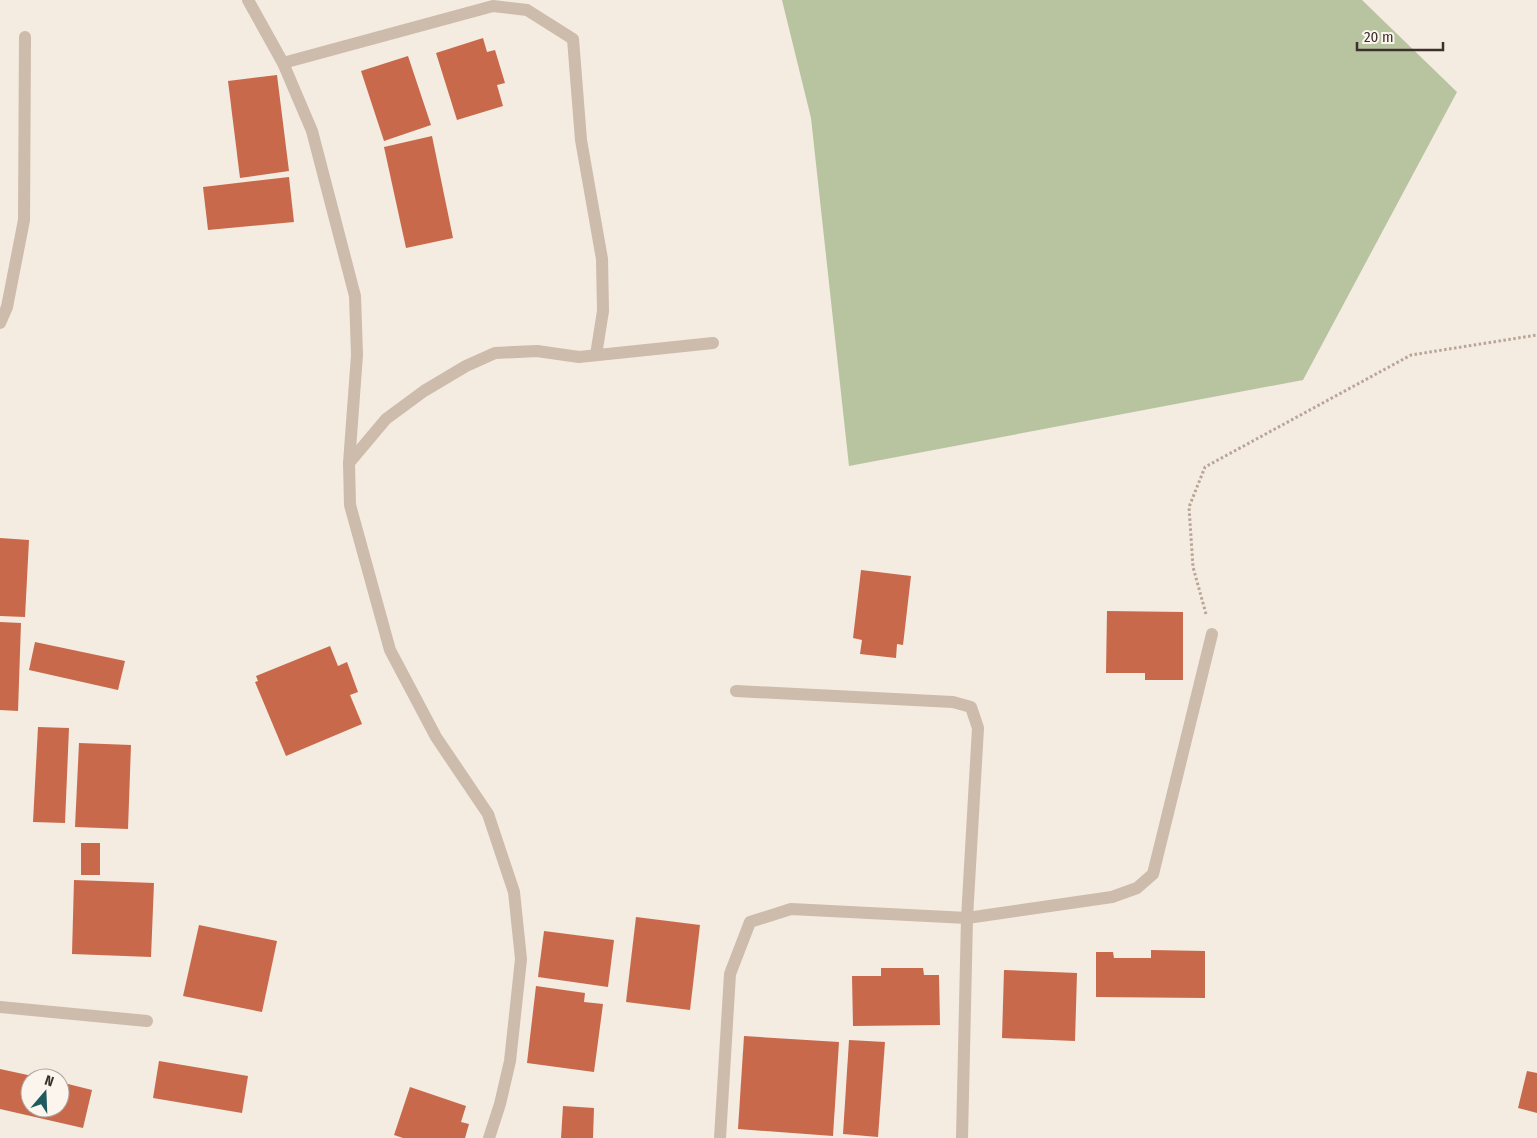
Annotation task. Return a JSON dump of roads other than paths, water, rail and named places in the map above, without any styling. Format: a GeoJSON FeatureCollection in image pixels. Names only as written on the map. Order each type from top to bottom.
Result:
{"type":"FeatureCollection","features":[{"type":"Feature","properties":{"kind":"street"},"geometry":{"type":"LineString","coordinates":[[248,0],[283,63],[312,131],[355,296],[357,355],[349,463],[350,505],[390,650],[436,737],[488,814],[514,892],[521,959],[510,1061],[500,1104],[489,1138]]}},
{"type":"Feature","properties":{"kind":"street"},"geometry":{"type":"LineString","coordinates":[[283,63],[493,6],[527,10],[572,39],[581,140],[602,259],[603,311],[596,355]]}},
{"type":"Feature","properties":{"kind":"street"},"geometry":{"type":"LineString","coordinates":[[0,322],[7,307],[24,220],[25,37]]}},
{"type":"Feature","properties":{"kind":"street"},"geometry":{"type":"LineString","coordinates":[[349,463],[386,419],[424,391],[466,366],[495,353],[537,351],[579,357],[713,343]]}},
{"type":"Feature","properties":{"kind":"street"},"geometry":{"type":"LineString","coordinates":[[720,1138],[730,974],[750,922],[791,909],[966,918],[1112,897],[1137,888],[1153,874],[1212,634]]}},
{"type":"Feature","properties":{"kind":"street"},"geometry":{"type":"LineString","coordinates":[[736,691],[953,702],[971,707],[978,728],[966,918],[962,1138]]}},
{"type":"Feature","properties":{"kind":"street"},"geometry":{"type":"LineString","coordinates":[[0,1007],[146,1021]]}}]}
